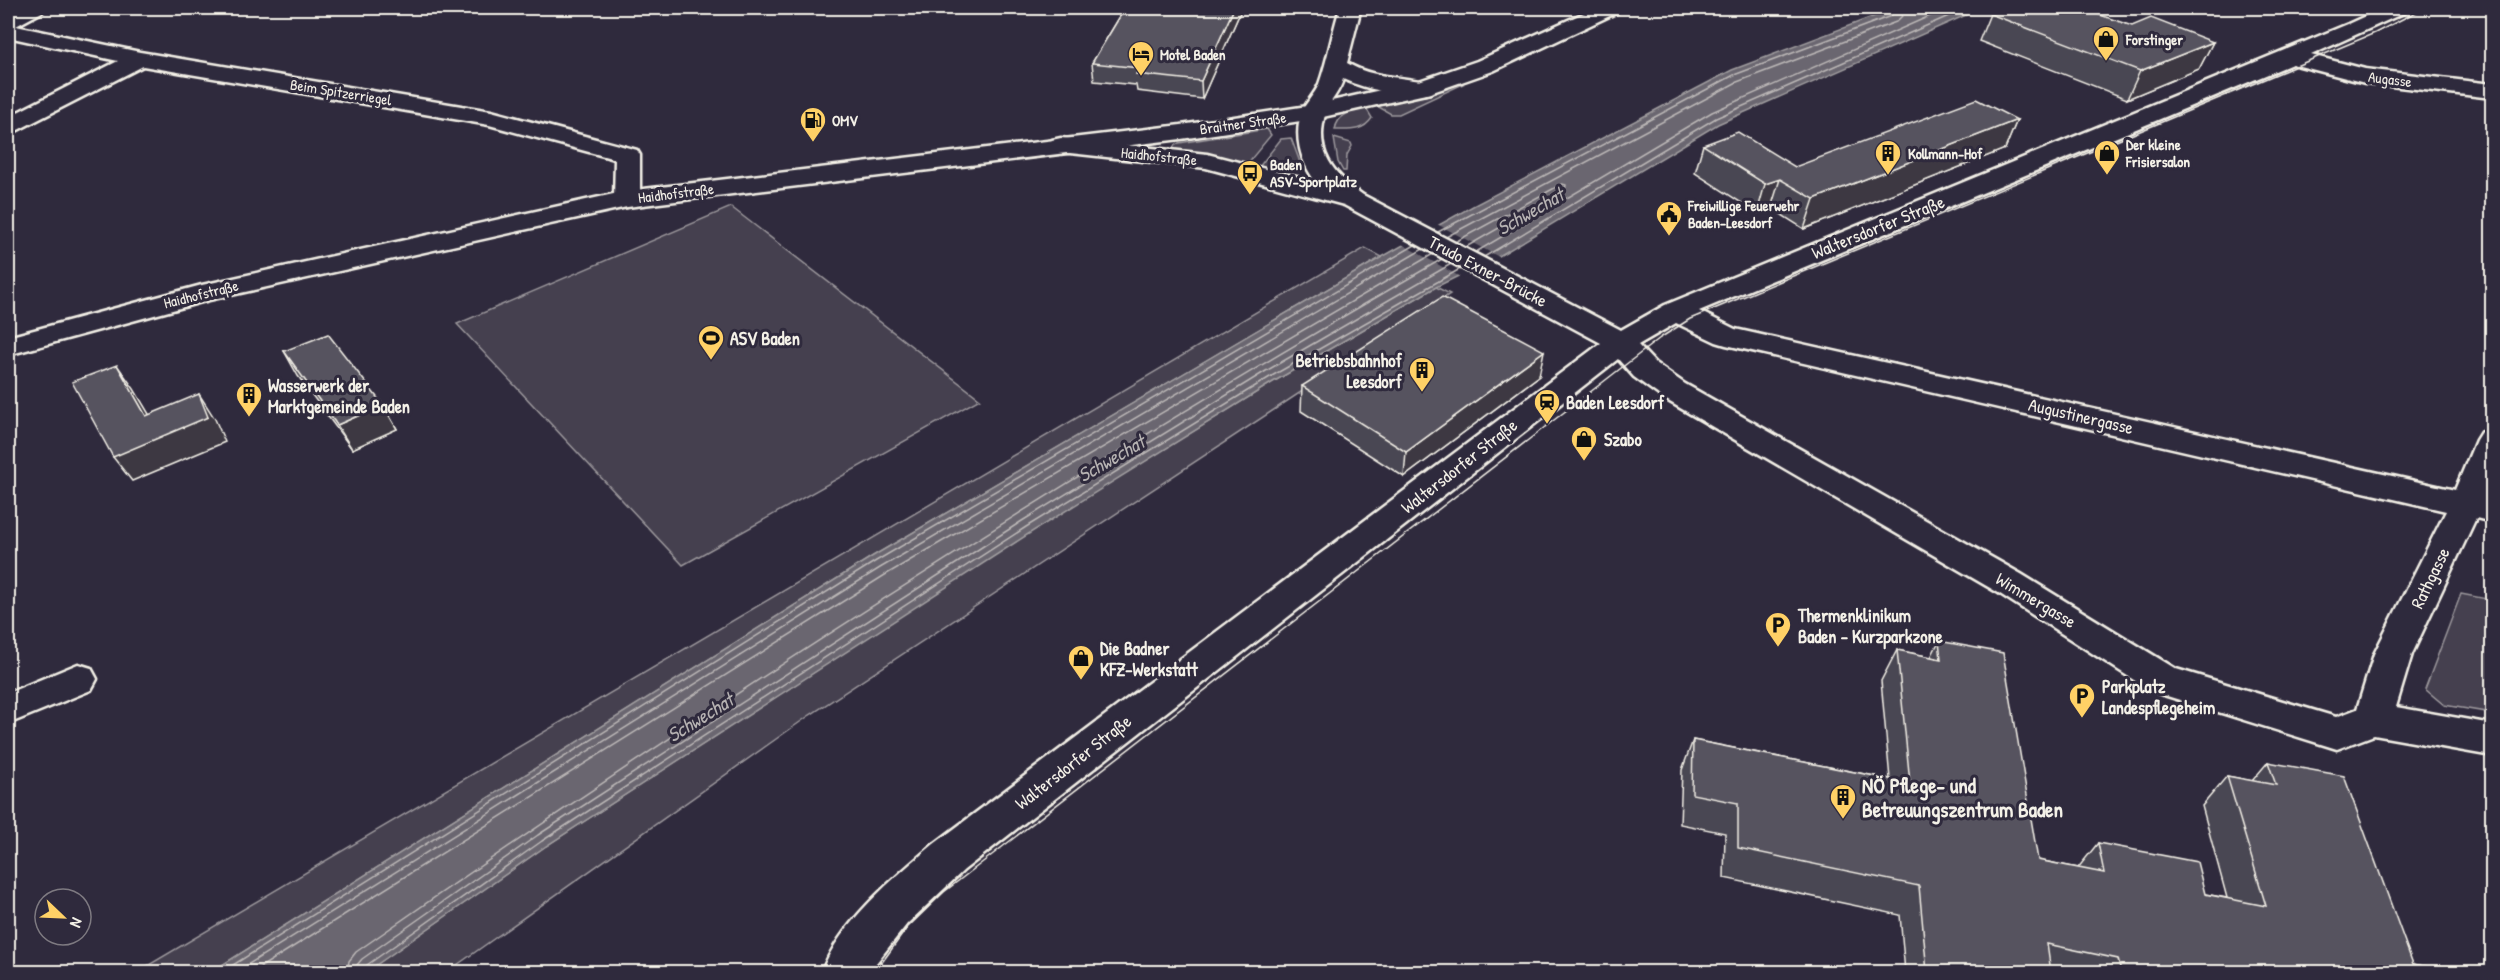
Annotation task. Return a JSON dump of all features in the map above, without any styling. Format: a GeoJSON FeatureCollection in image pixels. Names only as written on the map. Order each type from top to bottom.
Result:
{"type":"FeatureCollection","features":[{"type":"Feature","properties":{"kind":"street"},"geometry":{"type":"LineString","coordinates":[[1350,8],[1330,86],[1314,112],[1311,133],[1312,150],[1318,168],[1332,184],[1354,200]]}},
{"type":"Feature","properties":{"kind":"street","name":"Braitner Straße"},"geometry":{"type":"LineString","coordinates":[[1061,145],[1181,132],[1314,112],[1422,88],[1485,66],[1611,8]]}},
{"type":"Feature","properties":{"kind":"street","name":"Waltersdorfer Straße"},"geometry":{"type":"LineString","coordinates":[[844,972],[857,950],[882,918],[908,892],[950,857],[1621,342],[1675,311],[2356,29],[2398,8]]}},
{"type":"Feature","properties":{"kind":"street","name":"Beim Spitzerriegel"},"geometry":{"type":"LineString","coordinates":[[18,18],[140,59],[491,117],[628,156],[627,200]]}},
{"type":"Feature","properties":{"kind":"street","name":"Augasse"},"geometry":{"type":"LineString","coordinates":[[2291,56],[2362,76],[2493,91]]}},
{"type":"Feature","properties":{"kind":"street"},"geometry":{"type":"LineString","coordinates":[[8,126],[140,59]]}},
{"type":"Feature","properties":{"kind":"street","name":"Braitner Straße"},"geometry":{"type":"LineString","coordinates":[[1335,66],[1363,80],[1422,88]]}},
{"type":"Feature","properties":{"kind":"street","name":"Haidhofstraße"},"geometry":{"type":"LineString","coordinates":[[8,346],[202,293],[372,253],[627,200],[1061,145],[1207,161],[1354,200]]}},
{"type":"Feature","properties":{"kind":"street","name":"Trudo Exner-Brücke"},"geometry":{"type":"LineString","coordinates":[[1354,200],[1621,342]]}},
{"type":"Feature","properties":{"kind":"street","name":"Augustinergasse"},"geometry":{"type":"LineString","coordinates":[[1675,311],[1726,336],[2479,507]]}},
{"type":"Feature","properties":{"kind":"street","name":"Wimmergasse"},"geometry":{"type":"LineString","coordinates":[[1621,342],[1631,359],[1647,374],[1674,391],[1999,577],[2164,680],[2337,733],[2373,718]]}},
{"type":"Feature","properties":{"kind":"street","name":"Rathgasse"},"geometry":{"type":"LineString","coordinates":[[2373,718],[2393,654],[2479,507],[2493,440]]}},
{"type":"Feature","properties":{"kind":"street"},"geometry":{"type":"LineString","coordinates":[[8,709],[78,679]]}},
{"type":"Feature","properties":{"kind":"street"},"geometry":{"type":"LineString","coordinates":[[2373,718],[2493,740]]}},
{"type":"Feature","properties":{"kind":"shaded area"},"geometry":{"type":"Polygon","coordinates":[[[1463,84],[1399,114],[1391,114],[1377,106],[1432,93],[1463,84]]]}},
{"type":"Feature","properties":{"kind":"shaded area"},"geometry":{"type":"Polygon","coordinates":[[[1366,108],[1372,118],[1364,126],[1335,130],[1342,117],[1366,108]]]}},
{"type":"Feature","properties":{"kind":"shaded area"},"geometry":{"type":"Polygon","coordinates":[[[1267,129],[1271,135],[1247,164],[1178,152],[1173,149],[1179,143],[1267,129]]]}},
{"type":"Feature","properties":{"kind":"shaded area"},"geometry":{"type":"Polygon","coordinates":[[[1291,138],[1301,165],[1299,169],[1282,173],[1259,167],[1281,139],[1291,138]]]}},
{"type":"Feature","properties":{"kind":"shaded area"},"geometry":{"type":"Polygon","coordinates":[[[1334,138],[1351,143],[1352,146],[1347,155],[1346,171],[1343,171],[1338,162],[1334,138]]]}},
{"type":"Feature","properties":{"kind":"shaded area","name":"ASV Baden"},"geometry":{"type":"Polygon","coordinates":[[[731,207],[980,399],[683,565],[457,324],[731,207]]]}},
{"type":"Feature","properties":{"kind":"shaded area"},"geometry":{"type":"Polygon","coordinates":[[[1365,248],[1382,257],[873,556],[211,972],[137,972],[1365,248]]]}},
{"type":"Feature","properties":{"kind":"shaded area"},"geometry":{"type":"Polygon","coordinates":[[[1436,287],[1450,294],[810,715],[447,972],[366,972],[546,846],[1030,532],[1273,382],[1436,287]]]}},
{"type":"Feature","properties":{"kind":"shaded area"},"geometry":{"type":"Polygon","coordinates":[[[2461,594],[2492,600],[2492,713],[2444,705],[2425,689],[2461,594]]]}},
{"type":"Feature","properties":{"kind":"water","name":"Schwechat"},"geometry":{"type":"Polygon","coordinates":[[[1896,8],[1982,8],[1718,124],[1499,256],[1436,287],[1273,382],[1030,533],[546,846],[366,972],[211,972],[873,556],[1382,257],[1473,206],[1732,70],[1896,8]]]}},
{"type":"Feature","properties":{"kind":"pier"},"geometry":{"type":"Polygon","coordinates":[[[1435,223],[1501,258],[1462,278],[1400,243],[1435,223]]]}},
{"type":"Feature","properties":{"kind":"building"},"geometry":{"type":"Polygon","coordinates":[[[1125,8],[1234,8],[1201,81],[1136,74],[1139,68],[1092,63],[1125,8]]]}},
{"type":"Feature","properties":{"kind":"building"},"geometry":{"type":"Polygon","coordinates":[[[2004,8],[2080,8],[2132,26],[2151,18],[2213,42],[2140,71],[1990,14],[2004,8]]]}},
{"type":"Feature","properties":{"kind":"building"},"geometry":{"type":"Polygon","coordinates":[[[1976,99],[2017,120],[1814,199],[1780,179],[1765,184],[1703,145],[1738,132],[1795,167],[1976,99]]]}},
{"type":"Feature","properties":{"kind":"building","name":"Betriebsbahnhof Leesdorf"},"geometry":{"type":"Polygon","coordinates":[[[1442,297],[1544,351],[1406,452],[1302,386],[1442,297]]]}},
{"type":"Feature","properties":{"kind":"building"},"geometry":{"type":"Polygon","coordinates":[[[328,334],[383,405],[337,425],[284,351],[328,334]]]}},
{"type":"Feature","properties":{"kind":"building"},"geometry":{"type":"Polygon","coordinates":[[[117,365],[146,416],[199,394],[208,417],[113,457],[72,382],[117,365]]]}},
{"type":"Feature","properties":{"kind":"building","name":"NÖ Pflege- und Betreuungszentrum Baden"},"geometry":{"type":"Polygon","coordinates":[[[1939,641],[2003,653],[2038,860],[2104,873],[2098,843],[2197,862],[2205,894],[2266,906],[2227,776],[2276,785],[2268,762],[2344,776],[2413,964],[2454,972],[2121,972],[2118,959],[2047,944],[2051,972],[1927,972],[1919,886],[1738,848],[1738,803],[1692,794],[1693,740],[1910,783],[1897,650],[1941,659],[1939,641]]]}},
{"type":"Feature","properties":{"kind":"tram line"},"geometry":{"type":"LineString","coordinates":[[875,972],[907,928],[944,892],[1660,338],[1690,319],[2375,33],[2424,8]]}},
{"type":"Feature","properties":{"kind":"place","name":"Forstinger"},"geometry":{"type":"Point","coordinates":[2106,62]}},
{"type":"Feature","properties":{"kind":"place","name":"Motel Baden"},"geometry":{"type":"Point","coordinates":[1141,77]}},
{"type":"Feature","properties":{"kind":"place","name":"OMV"},"geometry":{"type":"Point","coordinates":[813,143]}},
{"type":"Feature","properties":{"kind":"place","name":"Kollmann-Hof"},"geometry":{"type":"Point","coordinates":[1888,176]}},
{"type":"Feature","properties":{"kind":"place","name":"Der kleine Frisiersalon"},"geometry":{"type":"Point","coordinates":[2107,176]}},
{"type":"Feature","properties":{"kind":"place","name":"Baden ASV-Sportplatz"},"geometry":{"type":"Point","coordinates":[1250,196]}},
{"type":"Feature","properties":{"kind":"place","name":"Freiwillige Feuerwehr Baden-Leesdorf"},"geometry":{"type":"Point","coordinates":[1669,237]}},
{"type":"Feature","properties":{"kind":"place","name":"ASV Baden"},"geometry":{"type":"Point","coordinates":[711,361]}},
{"type":"Feature","properties":{"kind":"place","name":"Betriebsbahnhof Leesdorf"},"geometry":{"type":"Point","coordinates":[1422,393]}},
{"type":"Feature","properties":{"kind":"place","name":"Wasserwerk der Marktgemeinde Baden"},"geometry":{"type":"Point","coordinates":[249,418]}},
{"type":"Feature","properties":{"kind":"place","name":"Baden Leesdorf"},"geometry":{"type":"Point","coordinates":[1547,425]}},
{"type":"Feature","properties":{"kind":"place","name":"Szabo"},"geometry":{"type":"Point","coordinates":[1584,462]}},
{"type":"Feature","properties":{"kind":"place","name":"Thermenklinikum Baden - Kurzparkzone"},"geometry":{"type":"Point","coordinates":[1778,648]}},
{"type":"Feature","properties":{"kind":"place","name":"Die Badner KFZ-Werkstatt"},"geometry":{"type":"Point","coordinates":[1081,681]}},
{"type":"Feature","properties":{"kind":"place","name":"Parkplatz Landespflegeheim"},"geometry":{"type":"Point","coordinates":[2082,719]}},
{"type":"Feature","properties":{"kind":"place","name":"NÖ Pflege- und Betreuungszentrum Baden"},"geometry":{"type":"Point","coordinates":[1843,820]}}]}
